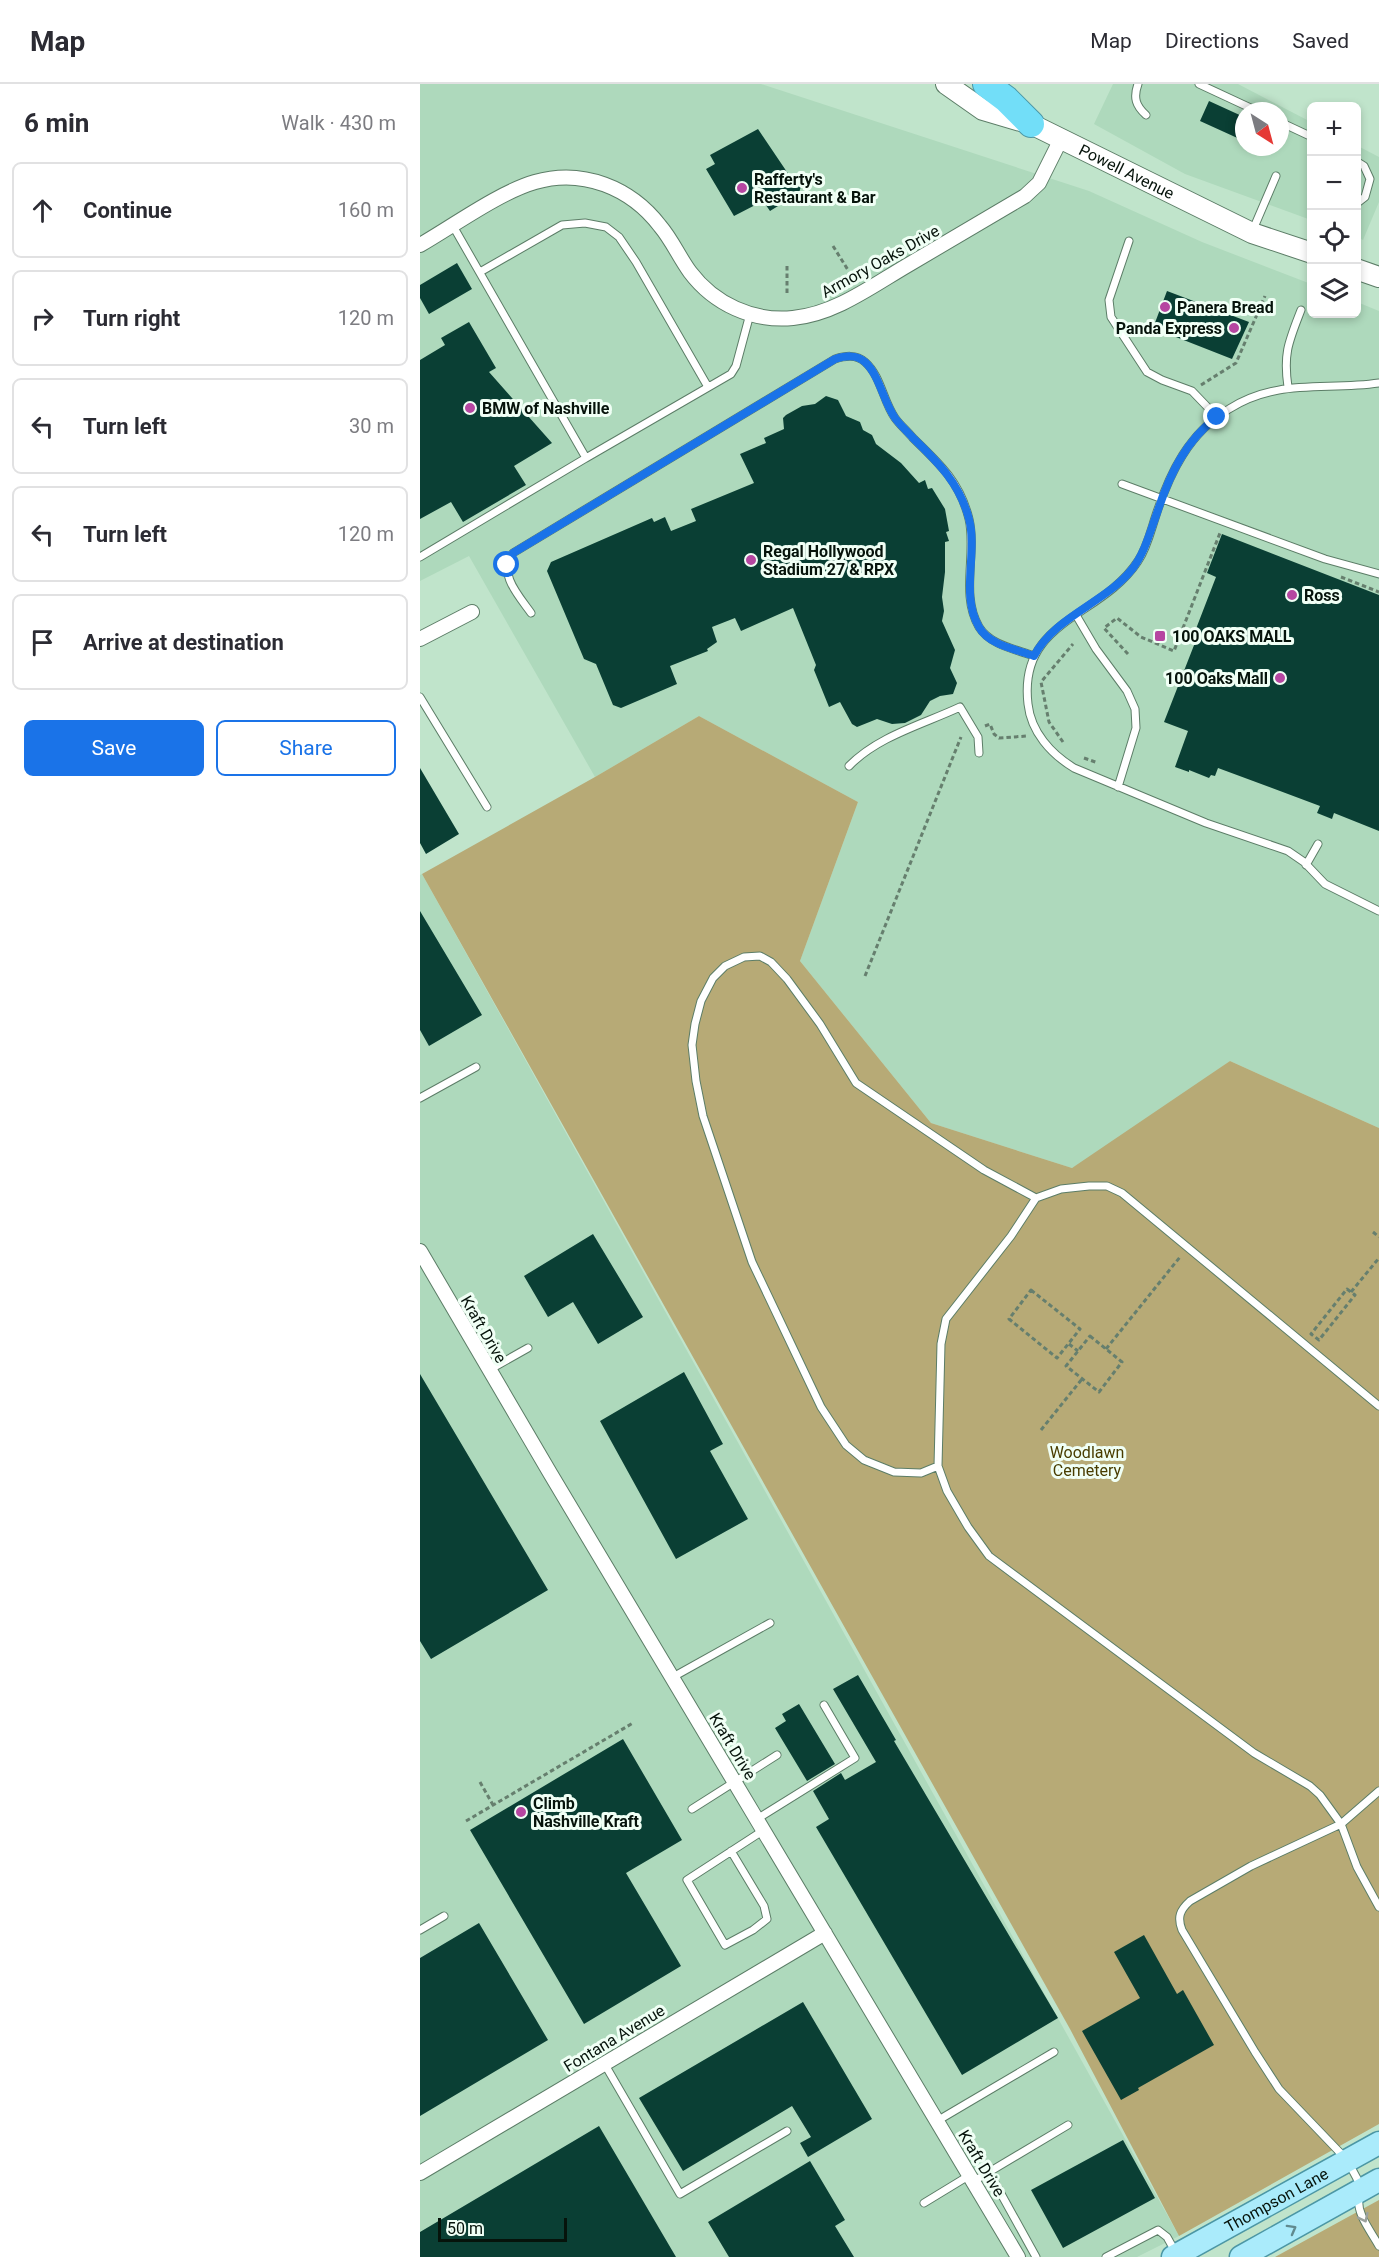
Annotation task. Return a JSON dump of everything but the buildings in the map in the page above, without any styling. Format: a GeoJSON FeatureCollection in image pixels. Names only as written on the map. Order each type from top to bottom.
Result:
{"type":"FeatureCollection","features":[{"type":"Feature","properties":{"kind":"highway"},"geometry":{"type":"LineString","coordinates":[[986,84],[1006,99],[1031,124]]}},
{"type":"Feature","properties":{"kind":"main road","name":"Powell Avenue"},"geometry":{"type":"LineString","coordinates":[[946,84],[983,110],[1031,124],[1252,233],[1307,252]]}},
{"type":"Feature","properties":{"kind":"main road"},"geometry":{"type":"LineString","coordinates":[[1361,271],[1379,277]]}},
{"type":"Feature","properties":{"kind":"main road","name":"Thompson Lane"},"geometry":{"type":"LineString","coordinates":[[1175,2256],[1379,2143]]}},
{"type":"Feature","properties":{"kind":"main road","name":"Thompson Lane"},"geometry":{"type":"LineString","coordinates":[[1241,2257],[1372,2187]]}},
{"type":"Feature","properties":{"kind":"street","name":"Armory Oaks Drive"},"geometry":{"type":"LineString","coordinates":[[420,246],[510,192],[533,183],[570,178],[596,181],[620,191],[640,204],[662,228],[701,285],[727,304],[750,314],[774,318],[806,316],[822,312],[857,295],[1025,196],[1039,183],[1061,139]]}},
{"type":"Feature","properties":{"kind":"street"},"geometry":{"type":"LineString","coordinates":[[420,639],[472,612]]}},
{"type":"Feature","properties":{"kind":"street","name":"Kraft Drive"},"geometry":{"type":"LineString","coordinates":[[420,1251],[1018,2257]]}},
{"type":"Feature","properties":{"kind":"street","name":"Fontana Avenue"},"geometry":{"type":"LineString","coordinates":[[420,2173],[825,1933]]}},
{"type":"Feature","properties":{"kind":"lane"},"geometry":{"type":"LineString","coordinates":[[1138,84],[1136,104],[1146,115]]}},
{"type":"Feature","properties":{"kind":"lane"},"geometry":{"type":"LineString","coordinates":[[1199,84],[1238,102]]}},
{"type":"Feature","properties":{"kind":"lane"},"geometry":{"type":"LineString","coordinates":[[1289,126],[1307,135]]}},
{"type":"Feature","properties":{"kind":"lane"},"geometry":{"type":"LineString","coordinates":[[1361,164],[1370,179],[1365,197],[1361,200]]}},
{"type":"Feature","properties":{"kind":"lane"},"geometry":{"type":"LineString","coordinates":[[1252,233],[1276,176]]}},
{"type":"Feature","properties":{"kind":"lane"},"geometry":{"type":"LineString","coordinates":[[480,272],[562,225],[585,223],[606,227],[619,237],[636,262],[708,387]]}},
{"type":"Feature","properties":{"kind":"lane"},"geometry":{"type":"LineString","coordinates":[[453,226],[586,458]]}},
{"type":"Feature","properties":{"kind":"lane"},"geometry":{"type":"LineString","coordinates":[[1129,241],[1109,300],[1112,317],[1147,372],[1192,391],[1217,417]]}},
{"type":"Feature","properties":{"kind":"lane"},"geometry":{"type":"LineString","coordinates":[[1288,387],[1285,364],[1287,347],[1301,310]]}},
{"type":"Feature","properties":{"kind":"lane"},"geometry":{"type":"LineString","coordinates":[[421,555],[735,371],[750,314]]}},
{"type":"Feature","properties":{"kind":"lane"},"geometry":{"type":"LineString","coordinates":[[531,613],[510,580],[507,565],[513,553],[835,359],[846,356],[864,360],[895,418],[945,470],[959,490],[971,527],[971,602],[978,625],[987,638],[1034,656]]}},
{"type":"Feature","properties":{"kind":"lane"},"geometry":{"type":"LineString","coordinates":[[1379,383],[1288,387],[1257,394],[1217,417],[1200,432],[1184,452],[1162,498],[1145,545],[1132,569],[1110,590],[1049,635],[1034,656],[1028,674],[1027,697],[1032,721],[1041,738],[1066,763],[1206,823],[1288,851],[1332,888],[1379,911]]}},
{"type":"Feature","properties":{"kind":"lane"},"geometry":{"type":"LineString","coordinates":[[1122,484],[1324,559],[1379,574]]}},
{"type":"Feature","properties":{"kind":"lane"},"geometry":{"type":"LineString","coordinates":[[1076,615],[1096,649],[1127,691],[1135,709],[1136,728],[1118,787]]}},
{"type":"Feature","properties":{"kind":"lane"},"geometry":{"type":"LineString","coordinates":[[420,698],[487,807]]}},
{"type":"Feature","properties":{"kind":"lane"},"geometry":{"type":"LineString","coordinates":[[849,766],[878,745],[940,714],[960,707],[975,729],[979,753]]}},
{"type":"Feature","properties":{"kind":"lane"},"geometry":{"type":"LineString","coordinates":[[1306,865],[1318,844]]}},
{"type":"Feature","properties":{"kind":"lane"},"geometry":{"type":"LineString","coordinates":[[938,1466],[921,1473],[894,1472],[864,1460],[846,1445],[822,1407],[752,1262],[705,1122],[696,1081],[692,1045],[695,1024],[701,1001],[713,978],[725,966],[744,957],[760,956],[777,966],[820,1024],[856,1083],[984,1170],[1036,1198]]}},
{"type":"Feature","properties":{"kind":"lane"},"geometry":{"type":"LineString","coordinates":[[420,1098],[476,1067]]}},
{"type":"Feature","properties":{"kind":"lane"},"geometry":{"type":"LineString","coordinates":[[1379,1406],[1122,1193],[1107,1186],[1061,1189],[1036,1198],[1011,1236],[946,1319],[941,1344],[938,1466],[947,1491],[968,1527],[989,1556],[1246,1748],[1310,1786],[1320,1795],[1341,1824],[1357,1867],[1379,1907]]}},
{"type":"Feature","properties":{"kind":"lane"},"geometry":{"type":"LineString","coordinates":[[489,1370],[528,1348]]}},
{"type":"Feature","properties":{"kind":"lane"},"geometry":{"type":"LineString","coordinates":[[673,1677],[770,1623]]}},
{"type":"Feature","properties":{"kind":"lane"},"geometry":{"type":"LineString","coordinates":[[731,1851],[764,1906],[767,1919],[753,1930],[725,1945],[687,1880],[731,1851],[760,1824],[855,1758],[824,1705]]}},
{"type":"Feature","properties":{"kind":"lane"},"geometry":{"type":"LineString","coordinates":[[692,1809],[777,1755]]}},
{"type":"Feature","properties":{"kind":"lane"},"geometry":{"type":"LineString","coordinates":[[1379,1791],[1341,1824],[1251,1866],[1198,1896],[1183,1908],[1179,1919],[1182,1930],[1254,2052],[1280,2089],[1372,2187],[1358,2206],[1379,2246]]}},
{"type":"Feature","properties":{"kind":"lane"},"geometry":{"type":"LineString","coordinates":[[420,1929],[444,1916]]}},
{"type":"Feature","properties":{"kind":"lane"},"geometry":{"type":"LineString","coordinates":[[937,2121],[1054,2052]]}},
{"type":"Feature","properties":{"kind":"lane"},"geometry":{"type":"LineString","coordinates":[[603,2063],[680,2194],[787,2131]]}},
{"type":"Feature","properties":{"kind":"lane"},"geometry":{"type":"LineString","coordinates":[[924,2203],[972,2178],[989,2172],[1068,2126]]}},
{"type":"Feature","properties":{"kind":"lane"},"geometry":{"type":"LineString","coordinates":[[989,2172],[1036,2257]]}},
{"type":"Feature","properties":{"kind":"lane"},"geometry":{"type":"LineString","coordinates":[[1106,2257],[1158,2230],[1167,2237],[1175,2256]]}},
{"type":"Feature","properties":{"kind":"path"},"geometry":{"type":"LineString","coordinates":[[833,246],[848,270]]}},
{"type":"Feature","properties":{"kind":"path"},"geometry":{"type":"LineString","coordinates":[[787,266],[788,294]]}},
{"type":"Feature","properties":{"kind":"path"},"geometry":{"type":"LineString","coordinates":[[1192,391],[1236,363],[1265,296]]}},
{"type":"Feature","properties":{"kind":"path"},"geometry":{"type":"LineString","coordinates":[[1128,654],[1104,628],[1117,618],[1141,637],[1174,651],[1220,533],[1228,534]]}},
{"type":"Feature","properties":{"kind":"path"},"geometry":{"type":"LineString","coordinates":[[1064,745],[1049,722],[1041,682],[1073,644]]}},
{"type":"Feature","properties":{"kind":"path"},"geometry":{"type":"LineString","coordinates":[[975,729],[990,724],[994,734],[999,738],[1024,737],[1030,734]]}},
{"type":"Feature","properties":{"kind":"path"},"geometry":{"type":"LineString","coordinates":[[865,976],[961,737]]}},
{"type":"Feature","properties":{"kind":"path"},"geometry":{"type":"LineString","coordinates":[[1079,756],[1098,763]]}},
{"type":"Feature","properties":{"kind":"path"},"geometry":{"type":"LineString","coordinates":[[1373,1232],[1379,1236]]}},
{"type":"Feature","properties":{"kind":"path"},"geometry":{"type":"LineString","coordinates":[[1106,1349],[1188,1247]]}},
{"type":"Feature","properties":{"kind":"path"},"geometry":{"type":"LineString","coordinates":[[1351,1292],[1379,1258]]}},
{"type":"Feature","properties":{"kind":"path"},"geometry":{"type":"LineString","coordinates":[[1347,1289],[1351,1292],[1355,1295],[1319,1340],[1311,1334],[1347,1289]]}},
{"type":"Feature","properties":{"kind":"path"},"geometry":{"type":"LineString","coordinates":[[1031,1290],[1080,1329],[1069,1344],[1058,1358],[1009,1319],[1031,1290]]}},
{"type":"Feature","properties":{"kind":"path"},"geometry":{"type":"LineString","coordinates":[[1090,1336],[1106,1349],[1122,1362],[1099,1392],[1066,1366],[1090,1336]]}},
{"type":"Feature","properties":{"kind":"path"},"geometry":{"type":"LineString","coordinates":[[1069,1344],[1078,1352]]}},
{"type":"Feature","properties":{"kind":"path"},"geometry":{"type":"LineString","coordinates":[[1041,1430],[1082,1378]]}},
{"type":"Feature","properties":{"kind":"path"},"geometry":{"type":"LineString","coordinates":[[466,1821],[633,1723]]}},
{"type":"Feature","properties":{"kind":"path"},"geometry":{"type":"LineString","coordinates":[[480,1782],[493,1805]]}},
{"type":"Feature","properties":{"kind":"shaded area","name":"100 Oaks Mall"},"geometry":{"type":"Polygon","coordinates":[[[420,84],[761,84],[1089,191],[1202,242],[1307,282],[1307,318],[1361,318],[1361,304],[1379,311],[1379,1128],[1230,1061],[1119,1143],[1072,1168],[931,1123],[800,961],[858,802],[699,716],[595,777],[469,556],[420,581],[420,84]]]}},
{"type":"Feature","properties":{"kind":"shaded area"},"geometry":{"type":"Polygon","coordinates":[[[1113,84],[1238,84],[1273,102],[1235,102],[1235,156],[1289,156],[1289,111],[1307,120],[1307,219],[1185,174],[1094,124],[1113,84]]]}},
{"type":"Feature","properties":{"kind":"shaded area"},"geometry":{"type":"Polygon","coordinates":[[[1361,148],[1379,157],[1379,202],[1363,240],[1361,239],[1361,148]]]}},
{"type":"Feature","properties":{"kind":"shaded area"},"geometry":{"type":"Polygon","coordinates":[[[422,874],[1179,2236],[1137,2257],[420,2257],[420,875],[422,874]]]}},
{"type":"Feature","properties":{"kind":"green space","name":"Woodlawn Cemetery"},"geometry":{"type":"Polygon","coordinates":[[[699,716],[858,802],[800,961],[931,1123],[1072,1168],[1230,1061],[1379,1128],[1379,2124],[1179,2236],[1070,2029],[422,874],[699,716]]]}},
{"type":"Feature","properties":{"kind":"green space"},"geometry":{"type":"Polygon","coordinates":[[[1379,2200],[1379,2257],[1275,2257],[1379,2200]]]}},
{"type":"Feature","properties":{"kind":"place","name":"Rafferty's Restaurant & Bar"},"geometry":{"type":"Point","coordinates":[742,188]}},
{"type":"Feature","properties":{"kind":"place","name":"Panera Bread"},"geometry":{"type":"Point","coordinates":[1165,307]}},
{"type":"Feature","properties":{"kind":"place","name":"Panda Express"},"geometry":{"type":"Point","coordinates":[1234,328]}},
{"type":"Feature","properties":{"kind":"place","name":"BMW of Nashville"},"geometry":{"type":"Point","coordinates":[470,408]}},
{"type":"Feature","properties":{"kind":"place","name":"Regal Hollywood Stadium 27 & RPX"},"geometry":{"type":"Point","coordinates":[751,560]}},
{"type":"Feature","properties":{"kind":"place","name":"Ross"},"geometry":{"type":"Point","coordinates":[1292,595]}},
{"type":"Feature","properties":{"kind":"place","name":"100 OAKS MALL"},"geometry":{"type":"Point","coordinates":[1160,636]}},
{"type":"Feature","properties":{"kind":"place","name":"100 Oaks Mall"},"geometry":{"type":"Point","coordinates":[1280,678]}},
{"type":"Feature","properties":{"kind":"place","name":"Climb Nashville Kraft"},"geometry":{"type":"Point","coordinates":[521,1812]}},
{"type":"Feature","properties":{"kind":"route"},"geometry":{"type":"LineString","coordinates":[[507,565],[513,553],[643,473],[835,359],[846,356],[855,357],[864,360],[870,368],[886,404],[900,425],[945,470],[959,490],[971,527],[972,609],[982,632],[995,642],[1034,656],[1049,635],[1110,590],[1132,569],[1139,559],[1162,498],[1184,452],[1194,438],[1217,417]]}}]}
